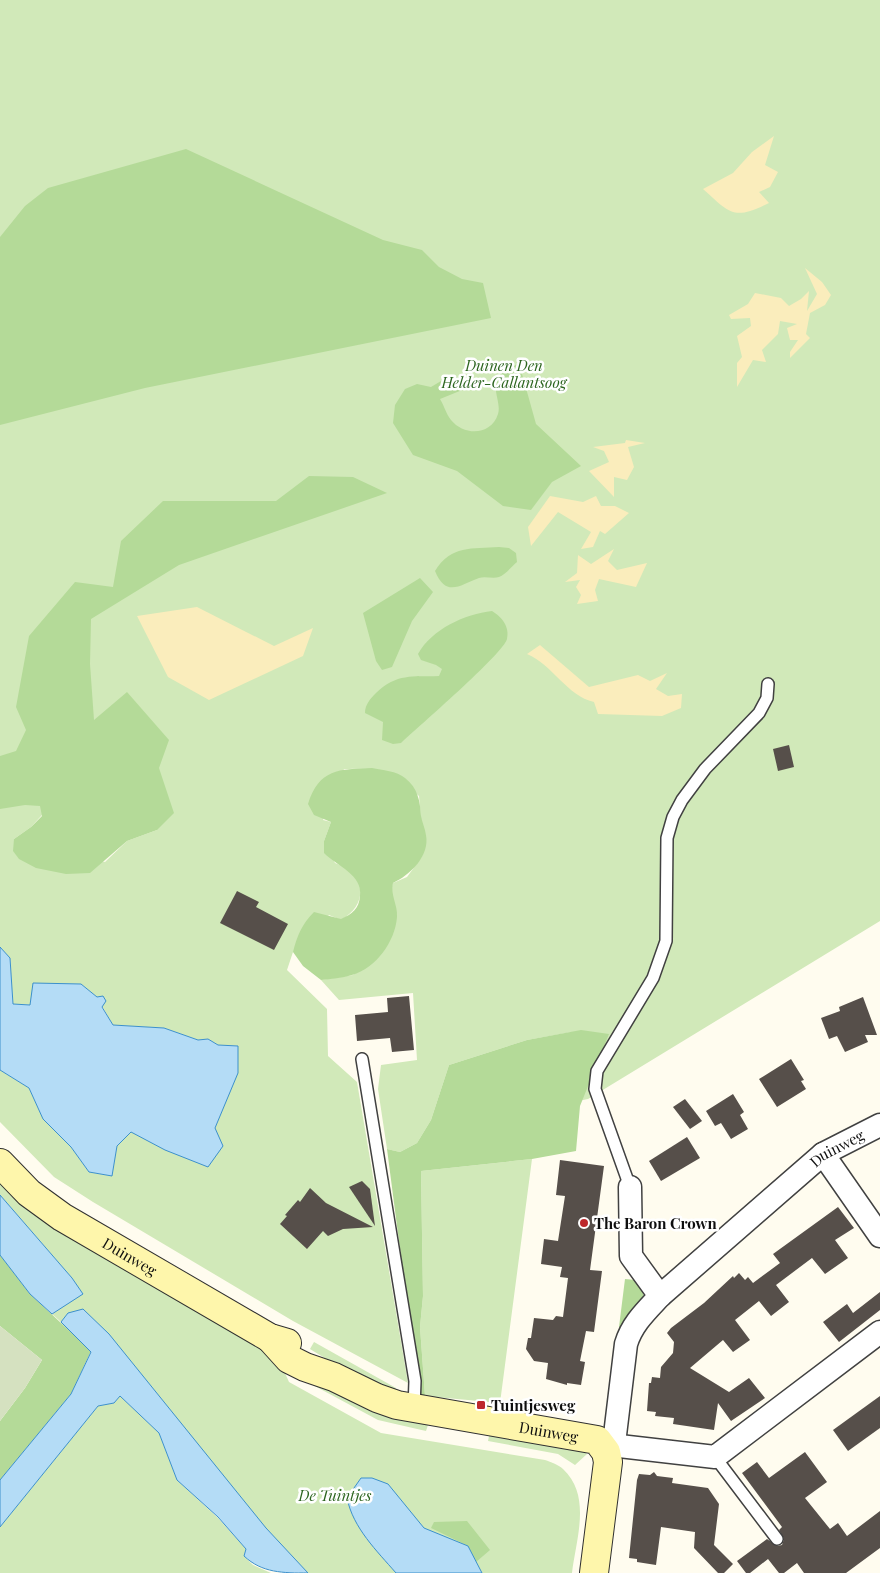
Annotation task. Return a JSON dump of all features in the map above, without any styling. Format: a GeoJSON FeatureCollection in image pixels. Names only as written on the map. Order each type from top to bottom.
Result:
{"type":"FeatureCollection","features":[{"type":"Feature","properties":{"kind":"street","name":"Duinweg"},"geometry":{"type":"LineString","coordinates":[[0,1163],[29,1193],[62,1217],[270,1338],[289,1359],[305,1367],[334,1377],[377,1398],[414,1409],[591,1437],[602,1444],[615,1435],[626,1344],[630,1332],[660,1296],[823,1154],[880,1125]]}},
{"type":"Feature","properties":{"kind":"street"},"geometry":{"type":"LineString","coordinates":[[823,1154],[880,1236]]}},
{"type":"Feature","properties":{"kind":"street"},"geometry":{"type":"LineString","coordinates":[[630,1187],[632,1256],[660,1296]]}},
{"type":"Feature","properties":{"kind":"street"},"geometry":{"type":"LineString","coordinates":[[594,1573],[608,1462],[602,1444],[715,1457],[880,1332]]}},
{"type":"Feature","properties":{"kind":"lane"},"geometry":{"type":"LineString","coordinates":[[630,1187],[595,1089],[597,1070],[653,978],[666,941],[667,838],[673,817],[682,800],[705,769],[758,713],[767,698],[768,684]]}},
{"type":"Feature","properties":{"kind":"lane"},"geometry":{"type":"LineString","coordinates":[[362,1059],[416,1381],[414,1409]]}},
{"type":"Feature","properties":{"kind":"lane"},"geometry":{"type":"LineString","coordinates":[[715,1457],[777,1539]]}},
{"type":"Feature","properties":{"kind":"green space","name":"Duinen Den Helder-Callantsoog"},"geometry":{"type":"Polygon","coordinates":[[[0,0],[880,0],[880,921],[588,1099],[578,1101],[572,1032],[527,1040],[449,1065],[431,1120],[417,1143],[400,1152],[387,1149],[378,1089],[381,1065],[417,1060],[413,993],[339,1000],[321,980],[353,975],[397,916],[391,890],[393,883],[407,877],[421,858],[426,837],[421,819],[419,796],[392,775],[385,772],[369,769],[344,769],[323,820],[331,822],[324,841],[335,863],[353,874],[358,881],[360,897],[357,905],[341,920],[329,915],[293,952],[287,970],[327,1009],[328,1056],[357,1082],[408,1383],[293,1321],[93,1202],[54,1177],[0,1122],[0,1070],[29,1088],[43,1119],[71,1147],[89,1172],[112,1176],[117,1146],[131,1131],[165,1150],[215,1128],[225,1102],[238,1046],[218,1045],[208,1039],[198,1040],[164,1028],[113,1025],[97,997],[81,984],[30,1005],[13,1004],[10,958],[0,947],[0,0]],[[42,815],[31,827],[14,839],[105,862],[127,841],[157,830],[42,815]]]}},
{"type":"Feature","properties":{"kind":"green space"},"geometry":{"type":"Polygon","coordinates":[[[186,149],[383,240],[422,250],[439,267],[462,279],[483,283],[491,318],[145,388],[0,425],[0,237],[25,206],[48,188],[186,149]]]}},
{"type":"Feature","properties":{"kind":"green space"},"geometry":{"type":"Polygon","coordinates":[[[519,363],[536,424],[581,466],[552,482],[531,510],[503,506],[457,471],[413,455],[393,423],[395,405],[405,389],[417,384],[431,387],[451,375],[477,384],[440,399],[449,418],[463,429],[470,431],[483,430],[495,421],[498,414],[496,383],[498,379],[506,371],[519,363]]]}},
{"type":"Feature","properties":{"kind":"green space"},"geometry":{"type":"Polygon","coordinates":[[[309,476],[353,477],[387,493],[179,565],[91,619],[90,664],[94,720],[127,692],[169,740],[159,768],[174,813],[157,830],[127,841],[90,873],[66,874],[36,868],[19,859],[13,851],[14,839],[31,827],[42,816],[40,806],[25,805],[0,809],[0,756],[16,751],[26,730],[16,707],[29,636],[75,582],[113,587],[121,541],[163,501],[276,501],[309,476]]]}},
{"type":"Feature","properties":{"kind":"green space"},"geometry":{"type":"Polygon","coordinates":[[[509,548],[516,553],[517,562],[499,577],[481,577],[460,586],[449,587],[439,579],[435,571],[448,557],[463,550],[509,548]]]}},
{"type":"Feature","properties":{"kind":"green space"},"geometry":{"type":"Polygon","coordinates":[[[420,578],[433,592],[412,621],[392,667],[382,670],[376,661],[363,613],[420,578]]]}},
{"type":"Feature","properties":{"kind":"green space"},"geometry":{"type":"Polygon","coordinates":[[[492,611],[502,619],[506,626],[508,635],[502,647],[476,674],[401,743],[393,744],[382,740],[383,722],[365,713],[367,705],[376,693],[391,682],[405,677],[439,676],[442,669],[421,660],[418,654],[424,645],[440,630],[460,619],[492,611]]]}},
{"type":"Feature","properties":{"kind":"green space"},"geometry":{"type":"Polygon","coordinates":[[[372,768],[398,774],[405,778],[416,790],[426,832],[425,850],[412,870],[393,883],[392,892],[397,917],[392,936],[383,953],[361,972],[344,977],[321,980],[303,966],[293,952],[298,935],[314,912],[341,919],[352,913],[358,904],[360,889],[348,871],[324,853],[324,841],[331,822],[314,815],[308,804],[313,792],[324,777],[350,769],[372,768]]]}},
{"type":"Feature","properties":{"kind":"green space"},"geometry":{"type":"Polygon","coordinates":[[[581,1030],[609,1034],[580,1106],[576,1151],[532,1159],[421,1171],[423,1296],[420,1327],[425,1396],[419,1395],[387,1149],[400,1152],[417,1143],[431,1120],[449,1065],[527,1040],[581,1030]]]}},
{"type":"Feature","properties":{"kind":"green space"},"geometry":{"type":"Polygon","coordinates":[[[532,1159],[500,1403],[425,1396],[420,1327],[423,1296],[421,1171],[532,1159]]]}},
{"type":"Feature","properties":{"kind":"green space","name":"De Tuintjes"},"geometry":{"type":"Polygon","coordinates":[[[0,1179],[290,1365],[285,1373],[289,1382],[381,1433],[545,1460],[561,1468],[572,1480],[580,1505],[579,1532],[572,1573],[300,1573],[68,1314],[61,1322],[52,1314],[82,1293],[72,1278],[0,1195],[0,1179]]]}},
{"type":"Feature","properties":{"kind":"green space"},"geometry":{"type":"Polygon","coordinates":[[[0,1255],[30,1294],[91,1351],[71,1394],[0,1480],[0,1421],[25,1388],[42,1360],[0,1326],[0,1255]]]}},
{"type":"Feature","properties":{"kind":"green space"},"geometry":{"type":"Polygon","coordinates":[[[625,1279],[636,1280],[643,1290],[644,1298],[622,1327],[619,1327],[625,1279]]]}},
{"type":"Feature","properties":{"kind":"green space"},"geometry":{"type":"Polygon","coordinates":[[[0,1326],[42,1360],[25,1388],[0,1421],[0,1326]]]}},
{"type":"Feature","properties":{"kind":"green space"},"geometry":{"type":"Polygon","coordinates":[[[314,1342],[396,1388],[394,1391],[341,1368],[310,1349],[314,1342]]]}},
{"type":"Feature","properties":{"kind":"green space"},"geometry":{"type":"Polygon","coordinates":[[[298,1377],[429,1422],[426,1431],[378,1420],[298,1377]]]}},
{"type":"Feature","properties":{"kind":"green space"},"geometry":{"type":"Polygon","coordinates":[[[120,1396],[159,1433],[177,1480],[218,1518],[246,1549],[244,1556],[253,1565],[271,1573],[0,1573],[0,1527],[98,1406],[114,1403],[120,1396]]]}},
{"type":"Feature","properties":{"kind":"green space"},"geometry":{"type":"Polygon","coordinates":[[[490,1431],[581,1449],[587,1454],[575,1465],[558,1454],[488,1441],[490,1431]]]}},
{"type":"Feature","properties":{"kind":"green space"},"geometry":{"type":"Polygon","coordinates":[[[467,1521],[490,1550],[476,1562],[468,1546],[431,1528],[434,1522],[467,1521]]]}},
{"type":"Feature","properties":{"kind":"sand"},"geometry":{"type":"Polygon","coordinates":[[[774,136],[765,165],[778,172],[770,187],[759,192],[769,203],[747,212],[733,212],[726,209],[703,189],[733,173],[752,152],[774,136]]]}},
{"type":"Feature","properties":{"kind":"sand"},"geometry":{"type":"Polygon","coordinates":[[[805,268],[822,282],[831,295],[825,305],[810,313],[806,334],[810,338],[790,358],[790,352],[798,340],[790,340],[787,328],[797,324],[780,321],[778,334],[762,350],[766,362],[753,360],[737,387],[737,363],[742,357],[737,336],[751,326],[750,318],[731,319],[729,315],[748,304],[755,293],[781,298],[789,306],[801,299],[809,291],[807,311],[817,294],[805,268]]]}},
{"type":"Feature","properties":{"kind":"sand"},"geometry":{"type":"Polygon","coordinates":[[[626,440],[645,443],[628,447],[634,467],[627,480],[614,477],[614,497],[589,471],[609,462],[604,451],[593,447],[625,443],[626,440]]]}},
{"type":"Feature","properties":{"kind":"sand"},"geometry":{"type":"Polygon","coordinates":[[[550,496],[583,502],[596,496],[601,506],[615,506],[629,513],[605,534],[600,531],[593,547],[581,549],[591,532],[558,512],[531,546],[528,527],[550,496]]]}},
{"type":"Feature","properties":{"kind":"sand"},"geometry":{"type":"Polygon","coordinates":[[[614,549],[608,561],[617,570],[647,563],[636,587],[599,579],[595,590],[598,601],[577,604],[581,595],[576,587],[580,580],[565,582],[577,573],[578,555],[591,564],[614,549]]]}},
{"type":"Feature","properties":{"kind":"sand"},"geometry":{"type":"Polygon","coordinates":[[[197,607],[274,646],[313,628],[303,656],[209,700],[168,677],[137,616],[197,607]]]}},
{"type":"Feature","properties":{"kind":"sand"},"geometry":{"type":"Polygon","coordinates":[[[540,645],[589,687],[638,675],[650,681],[667,673],[656,689],[668,696],[682,694],[681,708],[662,716],[598,714],[594,702],[576,694],[545,665],[527,654],[540,645]]]}},
{"type":"Feature","properties":{"kind":"water"},"geometry":{"type":"Polygon","coordinates":[[[0,947],[10,958],[13,1004],[30,1005],[33,983],[81,984],[97,997],[103,996],[106,1001],[102,1007],[113,1025],[164,1028],[198,1040],[208,1039],[218,1045],[238,1046],[238,1073],[215,1128],[223,1146],[208,1167],[165,1150],[131,1132],[117,1146],[112,1176],[89,1172],[71,1147],[43,1119],[29,1088],[0,1070],[0,947]]]}},
{"type":"Feature","properties":{"kind":"water"},"geometry":{"type":"Polygon","coordinates":[[[0,1195],[72,1278],[83,1294],[52,1314],[30,1294],[0,1255],[0,1195]]]}},
{"type":"Feature","properties":{"kind":"water"},"geometry":{"type":"Polygon","coordinates":[[[83,1309],[109,1334],[266,1528],[308,1573],[273,1571],[258,1566],[244,1556],[246,1549],[218,1517],[177,1480],[159,1433],[120,1396],[114,1403],[98,1406],[0,1527],[0,1480],[71,1394],[91,1352],[61,1322],[68,1313],[83,1309]]]}},
{"type":"Feature","properties":{"kind":"water"},"geometry":{"type":"Polygon","coordinates":[[[361,1478],[372,1478],[388,1484],[424,1528],[468,1546],[482,1573],[396,1573],[360,1529],[350,1509],[347,1498],[361,1478]]]}},
{"type":"Feature","properties":{"kind":"building"},"geometry":{"type":"Polygon","coordinates":[[[789,745],[794,767],[778,771],[773,749],[789,745]]]}},
{"type":"Feature","properties":{"kind":"building"},"geometry":{"type":"Polygon","coordinates":[[[237,891],[259,902],[256,907],[288,924],[274,950],[220,923],[237,891]]]}},
{"type":"Feature","properties":{"kind":"building"},"geometry":{"type":"Polygon","coordinates":[[[409,996],[414,1050],[392,1052],[390,1038],[357,1041],[355,1015],[388,1012],[387,998],[409,996]]]}},
{"type":"Feature","properties":{"kind":"building"},"geometry":{"type":"Polygon","coordinates":[[[863,997],[877,1035],[865,1035],[868,1042],[845,1052],[837,1036],[829,1039],[821,1018],[840,1011],[839,1007],[863,997]]]}},
{"type":"Feature","properties":{"kind":"building"},"geometry":{"type":"Polygon","coordinates":[[[791,1059],[804,1080],[801,1081],[806,1089],[777,1107],[759,1079],[791,1059]]]}},
{"type":"Feature","properties":{"kind":"building"},"geometry":{"type":"Polygon","coordinates":[[[733,1094],[744,1112],[740,1115],[748,1129],[731,1139],[721,1123],[715,1126],[706,1111],[733,1094]]]}},
{"type":"Feature","properties":{"kind":"building"},"geometry":{"type":"Polygon","coordinates":[[[685,1099],[702,1121],[690,1129],[673,1107],[685,1099]]]}},
{"type":"Feature","properties":{"kind":"building"},"geometry":{"type":"Polygon","coordinates":[[[687,1137],[700,1158],[661,1181],[649,1161],[687,1137]]]}},
{"type":"Feature","properties":{"kind":"building"},"geometry":{"type":"Polygon","coordinates":[[[560,1160],[604,1166],[590,1270],[602,1271],[594,1332],[586,1331],[580,1361],[585,1362],[581,1385],[567,1383],[567,1385],[546,1379],[548,1363],[534,1361],[526,1349],[528,1338],[531,1338],[534,1318],[553,1320],[556,1316],[563,1317],[568,1278],[560,1277],[562,1267],[541,1264],[544,1239],[558,1241],[565,1196],[556,1195],[560,1160]]]}},
{"type":"Feature","properties":{"kind":"building"},"geometry":{"type":"Polygon","coordinates":[[[362,1181],[370,1189],[375,1226],[349,1187],[362,1181]]]}},
{"type":"Feature","properties":{"kind":"building"},"geometry":{"type":"Polygon","coordinates":[[[310,1188],[326,1203],[373,1227],[343,1229],[328,1236],[323,1231],[307,1249],[280,1224],[287,1216],[285,1215],[298,1200],[300,1202],[310,1188]]]}},
{"type":"Feature","properties":{"kind":"building"},"geometry":{"type":"Polygon","coordinates":[[[838,1207],[854,1228],[835,1240],[848,1258],[825,1274],[812,1258],[776,1285],[789,1302],[771,1316],[759,1301],[735,1320],[750,1340],[733,1352],[723,1340],[690,1368],[729,1392],[749,1378],[765,1398],[731,1421],[718,1403],[714,1430],[673,1424],[674,1418],[655,1416],[656,1412],[647,1411],[649,1383],[651,1383],[652,1377],[660,1378],[661,1367],[673,1353],[674,1342],[667,1333],[671,1328],[704,1303],[733,1276],[734,1278],[739,1273],[745,1280],[748,1277],[753,1283],[780,1263],[773,1254],[838,1207]]]}},
{"type":"Feature","properties":{"kind":"building"},"geometry":{"type":"Polygon","coordinates":[[[880,1292],[880,1310],[839,1342],[823,1322],[847,1304],[853,1313],[880,1292]]]}},
{"type":"Feature","properties":{"kind":"building"},"geometry":{"type":"Polygon","coordinates":[[[880,1396],[880,1428],[848,1451],[833,1430],[880,1396]]]}},
{"type":"Feature","properties":{"kind":"building"},"geometry":{"type":"Polygon","coordinates":[[[805,1452],[827,1482],[805,1498],[830,1529],[838,1523],[847,1536],[880,1511],[880,1548],[846,1573],[804,1573],[797,1563],[784,1573],[779,1573],[768,1559],[750,1573],[746,1573],[737,1561],[767,1539],[777,1546],[782,1545],[784,1539],[779,1530],[782,1527],[742,1473],[757,1462],[769,1478],[805,1452]]]}},
{"type":"Feature","properties":{"kind":"building"},"geometry":{"type":"Polygon","coordinates":[[[654,1472],[657,1476],[673,1478],[672,1483],[708,1488],[719,1504],[714,1545],[733,1564],[724,1573],[718,1573],[694,1548],[695,1532],[661,1527],[656,1565],[637,1562],[637,1559],[629,1558],[637,1480],[639,1474],[650,1475],[654,1472]]]}},
{"type":"Feature","properties":{"kind":"place","name":"The Baron Crown"},"geometry":{"type":"Point","coordinates":[584,1223]}},
{"type":"Feature","properties":{"kind":"place","name":"Tuintjesweg"},"geometry":{"type":"Point","coordinates":[481,1405]}}]}
